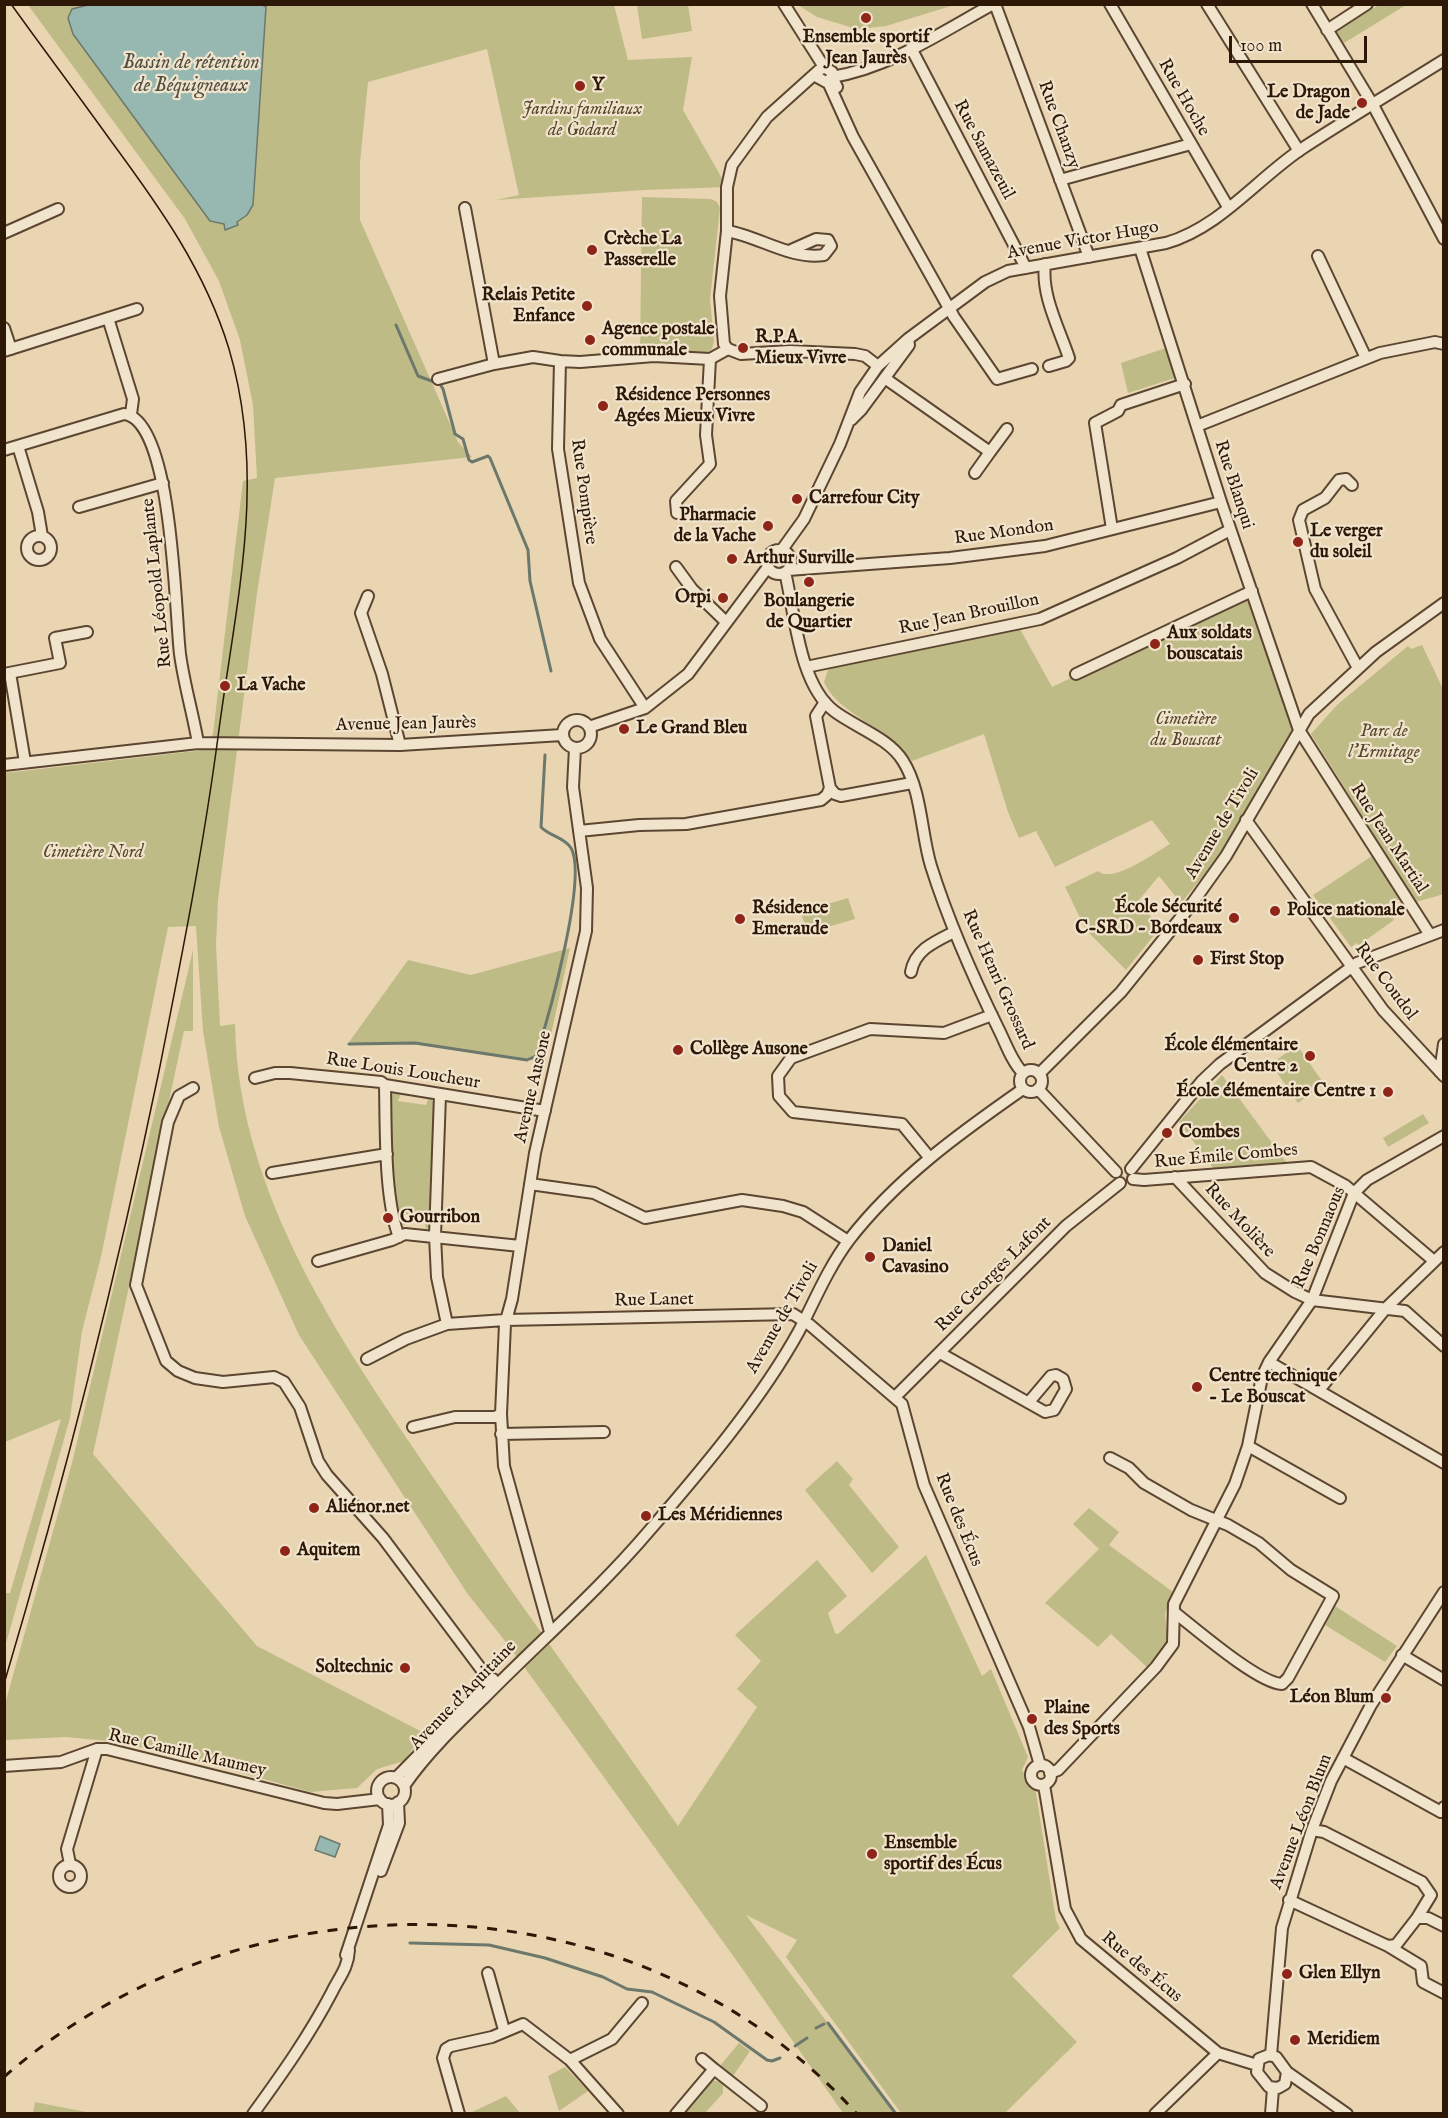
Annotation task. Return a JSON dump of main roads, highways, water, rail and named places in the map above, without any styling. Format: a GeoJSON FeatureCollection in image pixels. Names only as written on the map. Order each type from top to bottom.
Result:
{"type":"FeatureCollection","features":[{"type":"Feature","properties":{"kind":"water","name":"Bassin de rétention de Béquigneaux"},"geometry":{"type":"Polygon","coordinates":[[[261,4],[266,7],[253,205],[247,215],[237,222],[238,225],[225,230],[224,224],[210,221],[73,34],[68,18],[72,9],[88,5],[261,4]]]}},
{"type":"Feature","properties":{"kind":"water"},"geometry":{"type":"Polygon","coordinates":[[[320,1836],[340,1844],[335,1857],[315,1850],[320,1836]]]}},
{"type":"Feature","properties":{"kind":"waterway"},"geometry":{"type":"LineString","coordinates":[[396,325],[418,376],[440,384],[443,389],[455,434],[463,439],[469,460],[472,462],[488,456],[490,458],[528,550],[530,581],[551,671]]}},
{"type":"Feature","properties":{"kind":"waterway"},"geometry":{"type":"LineString","coordinates":[[349,1044],[415,1043],[527,1060],[536,1056],[549,1012],[571,917],[575,864],[568,844],[541,827],[545,755]]}},
{"type":"Feature","properties":{"kind":"waterway"},"geometry":{"type":"LineString","coordinates":[[410,1943],[489,1945],[545,1958],[603,1977],[627,1989],[652,1992],[714,2022],[767,2060],[780,2058]]}},
{"type":"Feature","properties":{"kind":"waterway"},"geometry":{"type":"LineString","coordinates":[[828,2023],[896,2114]]}},
{"type":"Feature","properties":{"kind":"waterway"},"geometry":{"type":"LineString","coordinates":[[816,2028],[824,2024]]}},
{"type":"Feature","properties":{"kind":"waterway"},"geometry":{"type":"LineString","coordinates":[[795,2046],[807,2038]]}},
{"type":"Feature","properties":{"kind":"tram line"},"geometry":{"type":"LineString","coordinates":[[4,1684],[88,1379],[159,1071],[206,821],[239,591],[245,543],[247,495],[246,447],[240,398],[229,349],[207,292],[179,240],[146,190],[11,4]]}},
{"type":"Feature","properties":{"kind":"railway"},"geometry":{"type":"LineString","coordinates":[[4,2077],[101,2008],[209,1959],[322,1931],[439,1925],[555,1940],[665,1976],[767,2034],[857,2114]]}},
{"type":"Feature","properties":{"kind":"place","name":"Ensemble sportif Jean Jaurès"},"geometry":{"type":"Point","coordinates":[866,18]}},
{"type":"Feature","properties":{"kind":"place","name":"Y"},"geometry":{"type":"Point","coordinates":[580,86]}},
{"type":"Feature","properties":{"kind":"place","name":"Le Dragon de Jade"},"geometry":{"type":"Point","coordinates":[1362,103]}},
{"type":"Feature","properties":{"kind":"place","name":"Crèche La Passerelle"},"geometry":{"type":"Point","coordinates":[592,250]}},
{"type":"Feature","properties":{"kind":"place","name":"Relais Petite Enfance"},"geometry":{"type":"Point","coordinates":[587,306]}},
{"type":"Feature","properties":{"kind":"place","name":"Agence postale communale"},"geometry":{"type":"Point","coordinates":[590,340]}},
{"type":"Feature","properties":{"kind":"place","name":"R.P.A. Mieux Vivre"},"geometry":{"type":"Point","coordinates":[743,348]}},
{"type":"Feature","properties":{"kind":"place","name":"Résidence Personnes Agées Mieux Vivre"},"geometry":{"type":"Point","coordinates":[603,406]}},
{"type":"Feature","properties":{"kind":"place","name":"Carrefour City"},"geometry":{"type":"Point","coordinates":[797,499]}},
{"type":"Feature","properties":{"kind":"place","name":"Pharmacie de la Vache"},"geometry":{"type":"Point","coordinates":[768,526]}},
{"type":"Feature","properties":{"kind":"place","name":"Le verger du soleil"},"geometry":{"type":"Point","coordinates":[1298,542]}},
{"type":"Feature","properties":{"kind":"place","name":"Arthur Surville"},"geometry":{"type":"Point","coordinates":[732,559]}},
{"type":"Feature","properties":{"kind":"place","name":"Boulangerie de Quartier"},"geometry":{"type":"Point","coordinates":[809,582]}},
{"type":"Feature","properties":{"kind":"place","name":"Orpi"},"geometry":{"type":"Point","coordinates":[723,598]}},
{"type":"Feature","properties":{"kind":"place","name":"Aux soldats bouscatais"},"geometry":{"type":"Point","coordinates":[1155,644]}},
{"type":"Feature","properties":{"kind":"place","name":"La Vache"},"geometry":{"type":"Point","coordinates":[225,686]}},
{"type":"Feature","properties":{"kind":"place","name":"Le Grand Bleu"},"geometry":{"type":"Point","coordinates":[624,729]}},
{"type":"Feature","properties":{"kind":"place","name":"Police nationale"},"geometry":{"type":"Point","coordinates":[1275,911]}},
{"type":"Feature","properties":{"kind":"place","name":"École Sécurité C-SRD - Bordeaux"},"geometry":{"type":"Point","coordinates":[1234,918]}},
{"type":"Feature","properties":{"kind":"place","name":"Résidence Emeraude"},"geometry":{"type":"Point","coordinates":[740,919]}},
{"type":"Feature","properties":{"kind":"place","name":"First Stop"},"geometry":{"type":"Point","coordinates":[1198,960]}},
{"type":"Feature","properties":{"kind":"place","name":"Collège Ausone"},"geometry":{"type":"Point","coordinates":[678,1050]}},
{"type":"Feature","properties":{"kind":"place","name":"École élémentaire Centre 2"},"geometry":{"type":"Point","coordinates":[1310,1056]}},
{"type":"Feature","properties":{"kind":"place","name":"École élémentaire Centre 1"},"geometry":{"type":"Point","coordinates":[1388,1092]}},
{"type":"Feature","properties":{"kind":"place","name":"Combes"},"geometry":{"type":"Point","coordinates":[1167,1133]}},
{"type":"Feature","properties":{"kind":"place","name":"Gourribon"},"geometry":{"type":"Point","coordinates":[388,1218]}},
{"type":"Feature","properties":{"kind":"place","name":"Daniel Cavasino"},"geometry":{"type":"Point","coordinates":[870,1257]}},
{"type":"Feature","properties":{"kind":"place","name":"Centre technique - Le Bouscat"},"geometry":{"type":"Point","coordinates":[1197,1387]}},
{"type":"Feature","properties":{"kind":"place","name":"Aliénor.net"},"geometry":{"type":"Point","coordinates":[314,1508]}},
{"type":"Feature","properties":{"kind":"place","name":"Les Méridiennes"},"geometry":{"type":"Point","coordinates":[646,1516]}},
{"type":"Feature","properties":{"kind":"place","name":"Aquitem"},"geometry":{"type":"Point","coordinates":[285,1551]}},
{"type":"Feature","properties":{"kind":"place","name":"Soltechnic"},"geometry":{"type":"Point","coordinates":[405,1668]}},
{"type":"Feature","properties":{"kind":"place","name":"Léon Blum"},"geometry":{"type":"Point","coordinates":[1386,1698]}},
{"type":"Feature","properties":{"kind":"place","name":"Plaine des Sports"},"geometry":{"type":"Point","coordinates":[1032,1719]}},
{"type":"Feature","properties":{"kind":"place","name":"Ensemble sportif des Écus"},"geometry":{"type":"Point","coordinates":[872,1854]}},
{"type":"Feature","properties":{"kind":"place","name":"Glen Ellyn"},"geometry":{"type":"Point","coordinates":[1287,1974]}},
{"type":"Feature","properties":{"kind":"place","name":"Meridiem"},"geometry":{"type":"Point","coordinates":[1295,2040]}},
{"type":"Feature","properties":{"kind":"park label","name":"Jardins familiaux de Godard"},"geometry":{"type":"Point","coordinates":[582,120]}},
{"type":"Feature","properties":{"kind":"park label","name":"Cimetière du Bouscat"},"geometry":{"type":"Point","coordinates":[1186,730]}},
{"type":"Feature","properties":{"kind":"park label","name":"Parc de l'Ermitage"},"geometry":{"type":"Point","coordinates":[1384,742]}},
{"type":"Feature","properties":{"kind":"park label","name":"Cimetière Nord"},"geometry":{"type":"Point","coordinates":[93,853]}}]}
